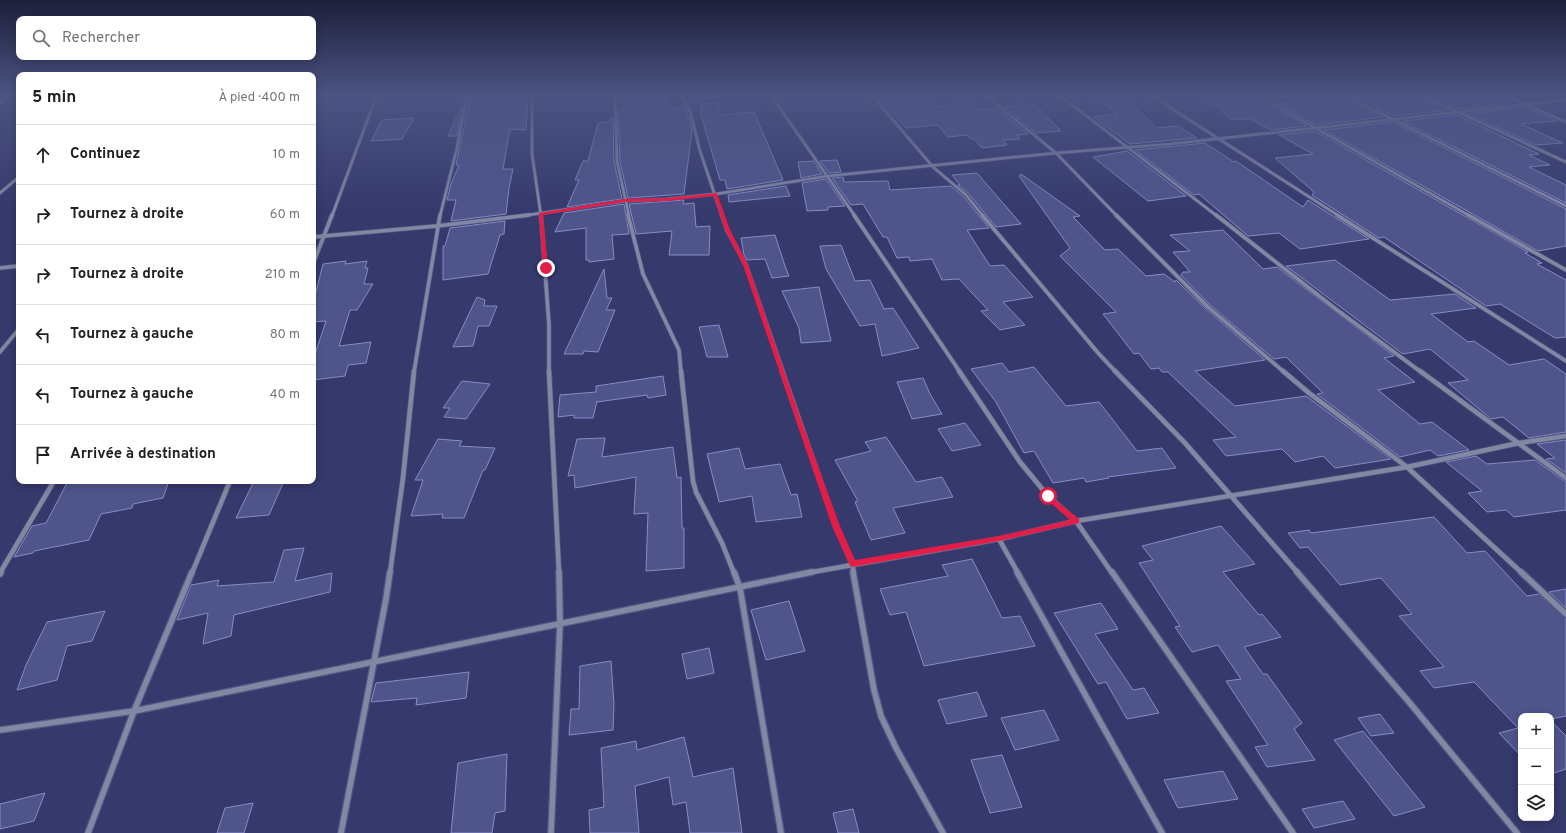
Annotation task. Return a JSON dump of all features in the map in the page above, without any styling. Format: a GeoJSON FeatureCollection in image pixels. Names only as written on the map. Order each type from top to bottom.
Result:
{"type":"FeatureCollection","features":[{"type":"Feature","properties":{"kind":"street"},"geometry":{"type":"LineString","coordinates":[[316,257],[325,236],[361,133]]}},
{"type":"Feature","properties":{"kind":"street"},"geometry":{"type":"LineString","coordinates":[[341,833],[372,662],[386,599],[403,478],[415,358],[437,226],[460,133]]}},
{"type":"Feature","properties":{"kind":"street"},"geometry":{"type":"LineString","coordinates":[[532,133],[532,154],[541,214],[549,325],[549,389],[557,507],[560,623],[551,833]]}},
{"type":"Feature","properties":{"kind":"street"},"geometry":{"type":"LineString","coordinates":[[617,133],[617,161],[643,274],[679,350],[693,481],[696,492],[722,543],[740,588],[781,833]]}},
{"type":"Feature","properties":{"kind":"street"},"geometry":{"type":"LineString","coordinates":[[695,133],[700,151],[716,194],[727,230],[746,265],[836,526],[852,564],[874,690],[881,716],[896,748],[944,833]]}},
{"type":"Feature","properties":{"kind":"street"},"geometry":{"type":"LineString","coordinates":[[797,133],[902,285],[1020,462],[1048,496],[1076,521],[1293,833]]}},
{"type":"Feature","properties":{"kind":"street"},"geometry":{"type":"LineString","coordinates":[[905,133],[933,167],[966,195],[1099,354],[1185,443],[1409,702],[1517,833]]}},
{"type":"Feature","properties":{"kind":"street"},"geometry":{"type":"LineString","coordinates":[[1031,133],[1056,153],[1208,307],[1309,393],[1407,467],[1566,614]]}},
{"type":"Feature","properties":{"kind":"street"},"geometry":{"type":"LineString","coordinates":[[1108,133],[1337,310],[1566,478]]}},
{"type":"Feature","properties":{"kind":"street"},"geometry":{"type":"LineString","coordinates":[[1211,133],[1566,360]]}},
{"type":"Feature","properties":{"kind":"street"},"geometry":{"type":"LineString","coordinates":[[316,237],[437,226],[541,214],[625,201],[667,199],[716,194],[828,176],[1274,133]]}},
{"type":"Feature","properties":{"kind":"street"},"geometry":{"type":"LineString","coordinates":[[1326,133],[1566,270]]}},
{"type":"Feature","properties":{"kind":"street"},"geometry":{"type":"LineString","coordinates":[[1419,133],[1566,206]]}},
{"type":"Feature","properties":{"kind":"street"},"geometry":{"type":"LineString","coordinates":[[1503,133],[1566,162]]}},
{"type":"Feature","properties":{"kind":"street"},"geometry":{"type":"LineString","coordinates":[[0,193],[16,180]]}},
{"type":"Feature","properties":{"kind":"street"},"geometry":{"type":"LineString","coordinates":[[0,268],[16,266]]}},
{"type":"Feature","properties":{"kind":"street"},"geometry":{"type":"LineString","coordinates":[[0,352],[16,333]]}},
{"type":"Feature","properties":{"kind":"street"},"geometry":{"type":"LineString","coordinates":[[0,730],[134,711],[852,564],[999,539],[1076,521],[1231,497],[1407,467],[1566,436]]}},
{"type":"Feature","properties":{"kind":"street"},"geometry":{"type":"LineString","coordinates":[[0,574],[52,484]]}},
{"type":"Feature","properties":{"kind":"street"},"geometry":{"type":"LineString","coordinates":[[88,833],[134,711],[229,484]]}},
{"type":"Feature","properties":{"kind":"street"},"geometry":{"type":"LineString","coordinates":[[999,539],[1162,833]]}},
{"type":"Feature","properties":{"kind":"building"},"geometry":{"type":"Polygon","coordinates":[[[375,133],[406,133],[402,139],[371,141],[375,133]]]}},
{"type":"Feature","properties":{"kind":"building"},"geometry":{"type":"Polygon","coordinates":[[[449,133],[458,133],[457,136],[448,136],[449,133]]]}},
{"type":"Feature","properties":{"kind":"building"},"geometry":{"type":"Polygon","coordinates":[[[463,133],[509,133],[503,169],[513,169],[506,214],[451,221],[456,200],[447,200],[451,184],[459,165],[456,165],[463,133]]]}},
{"type":"Feature","properties":{"kind":"building"},"geometry":{"type":"Polygon","coordinates":[[[595,133],[613,133],[614,161],[622,199],[567,207],[579,180],[575,180],[583,161],[588,161],[595,133]]]}},
{"type":"Feature","properties":{"kind":"building"},"geometry":{"type":"Polygon","coordinates":[[[619,133],[692,133],[684,194],[628,198],[620,161],[619,133]]]}},
{"type":"Feature","properties":{"kind":"building"},"geometry":{"type":"Polygon","coordinates":[[[706,133],[763,133],[783,180],[727,189],[725,180],[720,180],[706,133]]]}},
{"type":"Feature","properties":{"kind":"building"},"geometry":{"type":"Polygon","coordinates":[[[945,133],[1028,134],[1016,135],[1020,139],[1003,140],[1007,145],[982,148],[974,139],[971,139],[967,135],[948,137],[945,133]]]}},
{"type":"Feature","properties":{"kind":"building"},"geometry":{"type":"Polygon","coordinates":[[[1115,133],[1189,133],[1197,138],[1130,144],[1115,133]]]}},
{"type":"Feature","properties":{"kind":"building"},"geometry":{"type":"Polygon","coordinates":[[[1318,133],[1528,252],[1525,253],[1542,263],[1537,264],[1566,280],[1566,337],[1555,338],[1500,304],[1486,306],[1384,237],[1379,238],[1312,195],[1314,192],[1275,158],[1313,154],[1279,135],[1318,133]]]}},
{"type":"Feature","properties":{"kind":"building"},"geometry":{"type":"Polygon","coordinates":[[[1329,133],[1415,133],[1566,209],[1566,246],[1538,251],[1329,133]]]}},
{"type":"Feature","properties":{"kind":"building"},"geometry":{"type":"Polygon","coordinates":[[[1427,133],[1495,133],[1539,154],[1529,155],[1550,165],[1529,167],[1566,185],[1566,203],[1427,133]]]}},
{"type":"Feature","properties":{"kind":"building"},"geometry":{"type":"Polygon","coordinates":[[[1509,133],[1541,133],[1563,143],[1536,145],[1509,133]]]}},
{"type":"Feature","properties":{"kind":"building"},"geometry":{"type":"Polygon","coordinates":[[[1205,143],[1234,162],[1236,161],[1303,207],[1308,200],[1369,239],[1300,249],[1279,233],[1248,236],[1199,194],[1194,195],[1135,150],[1205,143]]]}},
{"type":"Feature","properties":{"kind":"building"},"geometry":{"type":"Polygon","coordinates":[[[1127,151],[1186,196],[1148,201],[1093,157],[1127,151]]]}},
{"type":"Feature","properties":{"kind":"building"},"geometry":{"type":"Polygon","coordinates":[[[837,160],[841,172],[829,173],[820,161],[837,160]]]}},
{"type":"Feature","properties":{"kind":"building"},"geometry":{"type":"Polygon","coordinates":[[[814,161],[822,174],[801,178],[798,162],[814,161]]]}},
{"type":"Feature","properties":{"kind":"building"},"geometry":{"type":"Polygon","coordinates":[[[977,173],[1021,224],[996,227],[968,193],[958,185],[960,185],[952,175],[977,173]]]}},
{"type":"Feature","properties":{"kind":"building"},"geometry":{"type":"Polygon","coordinates":[[[1021,174],[1080,216],[1073,217],[1105,250],[1118,249],[1146,276],[1164,274],[1175,282],[1176,280],[1206,309],[1265,360],[1195,371],[1235,406],[1306,396],[1391,459],[1335,468],[1323,456],[1295,462],[1282,449],[1226,456],[1213,440],[1236,437],[1168,372],[1162,372],[1159,368],[1151,369],[1139,353],[1134,354],[1103,314],[1116,312],[1060,256],[1070,248],[1019,176],[1021,174]]]}},
{"type":"Feature","properties":{"kind":"building"},"geometry":{"type":"Polygon","coordinates":[[[843,177],[844,182],[888,181],[890,190],[951,186],[964,197],[989,228],[967,230],[990,266],[1004,265],[1033,297],[1003,302],[1025,325],[1000,330],[981,311],[988,310],[959,279],[942,280],[932,259],[910,261],[909,257],[897,258],[887,237],[883,237],[863,204],[851,205],[832,178],[843,177]]]}},
{"type":"Feature","properties":{"kind":"building"},"geometry":{"type":"Polygon","coordinates":[[[826,179],[845,206],[828,207],[828,210],[807,211],[802,183],[826,179]]]}},
{"type":"Feature","properties":{"kind":"building"},"geometry":{"type":"Polygon","coordinates":[[[786,186],[790,196],[729,202],[728,195],[786,186]]]}},
{"type":"Feature","properties":{"kind":"building"},"geometry":{"type":"Polygon","coordinates":[[[684,200],[683,204],[694,203],[696,227],[710,226],[709,255],[669,255],[672,231],[636,234],[629,204],[684,200]]]}},
{"type":"Feature","properties":{"kind":"building"},"geometry":{"type":"Polygon","coordinates":[[[624,204],[629,234],[612,235],[614,259],[589,262],[589,260],[586,260],[586,228],[555,232],[564,213],[624,204]]]}},
{"type":"Feature","properties":{"kind":"building"},"geometry":{"type":"Polygon","coordinates":[[[505,221],[504,234],[500,235],[488,274],[443,280],[443,246],[445,246],[450,228],[505,221]]]}},
{"type":"Feature","properties":{"kind":"building"},"geometry":{"type":"Polygon","coordinates":[[[1223,230],[1263,269],[1277,267],[1394,356],[1384,358],[1415,382],[1378,390],[1420,424],[1432,422],[1469,450],[1438,456],[1430,450],[1400,457],[1317,394],[1323,393],[1286,357],[1274,359],[1210,305],[1181,275],[1183,272],[1190,272],[1173,252],[1190,251],[1170,235],[1223,230]]]}},
{"type":"Feature","properties":{"kind":"building"},"geometry":{"type":"Polygon","coordinates":[[[775,235],[789,276],[772,278],[765,259],[747,260],[744,255],[741,238],[775,235]]]}},
{"type":"Feature","properties":{"kind":"building"},"geometry":{"type":"Polygon","coordinates":[[[841,245],[855,281],[870,280],[884,309],[893,308],[919,348],[882,356],[875,324],[860,326],[826,269],[820,246],[841,245]]]}},
{"type":"Feature","properties":{"kind":"building"},"geometry":{"type":"Polygon","coordinates":[[[1335,260],[1390,300],[1455,294],[1476,308],[1431,314],[1468,342],[1474,341],[1509,365],[1544,359],[1566,374],[1566,432],[1529,438],[1503,417],[1491,419],[1448,383],[1468,380],[1430,349],[1403,354],[1286,266],[1335,260]]]}},
{"type":"Feature","properties":{"kind":"building"},"geometry":{"type":"Polygon","coordinates":[[[346,261],[345,264],[367,261],[365,268],[368,268],[364,284],[373,284],[357,310],[350,310],[339,346],[371,342],[366,363],[348,365],[345,376],[316,380],[316,351],[326,321],[316,322],[316,292],[323,264],[346,261]]]}},
{"type":"Feature","properties":{"kind":"building"},"geometry":{"type":"Polygon","coordinates":[[[604,269],[607,298],[612,298],[606,310],[615,310],[598,352],[584,351],[583,354],[564,354],[604,269]]]}},
{"type":"Feature","properties":{"kind":"building"},"geometry":{"type":"Polygon","coordinates":[[[819,287],[831,341],[801,343],[799,328],[782,291],[819,287]]]}},
{"type":"Feature","properties":{"kind":"building"},"geometry":{"type":"Polygon","coordinates":[[[477,297],[485,300],[484,306],[497,306],[489,326],[478,326],[473,346],[453,347],[477,297]]]}},
{"type":"Feature","properties":{"kind":"building"},"geometry":{"type":"Polygon","coordinates":[[[719,325],[728,357],[707,357],[699,327],[719,325]]]}},
{"type":"Feature","properties":{"kind":"building"},"geometry":{"type":"Polygon","coordinates":[[[1002,363],[1009,372],[1034,367],[1066,406],[1099,402],[1137,451],[1162,448],[1176,468],[1108,477],[1109,478],[1086,482],[1084,478],[1053,483],[1034,451],[1024,453],[996,402],[971,369],[1002,363]]]}},
{"type":"Feature","properties":{"kind":"building"},"geometry":{"type":"Polygon","coordinates":[[[663,376],[666,395],[648,398],[647,395],[597,401],[593,418],[574,418],[574,415],[558,417],[560,395],[596,392],[596,386],[663,376]]]}},
{"type":"Feature","properties":{"kind":"building"},"geometry":{"type":"Polygon","coordinates":[[[923,378],[930,394],[942,414],[912,419],[897,382],[923,378]]]}},
{"type":"Feature","properties":{"kind":"building"},"geometry":{"type":"Polygon","coordinates":[[[462,381],[490,384],[466,419],[444,417],[450,408],[443,408],[462,381]]]}},
{"type":"Feature","properties":{"kind":"building"},"geometry":{"type":"Polygon","coordinates":[[[965,423],[981,445],[952,451],[938,429],[965,423]]]}},
{"type":"Feature","properties":{"kind":"building"},"geometry":{"type":"Polygon","coordinates":[[[886,437],[916,482],[942,477],[953,497],[893,508],[905,533],[871,540],[855,502],[858,501],[835,460],[871,451],[865,442],[886,437]]]}},
{"type":"Feature","properties":{"kind":"building"},"geometry":{"type":"Polygon","coordinates":[[[605,438],[602,457],[673,447],[677,478],[681,477],[682,528],[684,528],[684,568],[646,571],[648,513],[634,514],[636,477],[575,488],[574,475],[568,476],[577,439],[605,438]]]}},
{"type":"Feature","properties":{"kind":"building"},"geometry":{"type":"Polygon","coordinates":[[[438,439],[462,441],[459,446],[495,448],[485,470],[483,470],[464,518],[442,518],[443,514],[411,516],[423,480],[415,480],[438,439]]]}},
{"type":"Feature","properties":{"kind":"building"},"geometry":{"type":"Polygon","coordinates":[[[1566,440],[1566,473],[1546,459],[1555,458],[1537,444],[1566,440]]]}},
{"type":"Feature","properties":{"kind":"building"},"geometry":{"type":"Polygon","coordinates":[[[739,448],[745,469],[780,464],[791,495],[797,494],[802,517],[756,522],[752,496],[719,502],[707,454],[739,448]]]}},
{"type":"Feature","properties":{"kind":"building"},"geometry":{"type":"Polygon","coordinates":[[[1476,456],[1487,464],[1535,460],[1566,482],[1566,510],[1514,517],[1506,510],[1487,512],[1468,493],[1482,491],[1446,462],[1476,456]]]}},
{"type":"Feature","properties":{"kind":"building"},"geometry":{"type":"Polygon","coordinates":[[[66,484],[168,484],[163,498],[133,504],[132,508],[101,514],[89,540],[34,551],[33,553],[14,557],[32,526],[46,523],[66,484]]]}},
{"type":"Feature","properties":{"kind":"building"},"geometry":{"type":"Polygon","coordinates":[[[253,484],[283,484],[269,515],[236,518],[253,484]]]}},
{"type":"Feature","properties":{"kind":"building"},"geometry":{"type":"Polygon","coordinates":[[[1434,517],[1467,553],[1485,551],[1527,596],[1539,594],[1566,618],[1566,716],[1554,718],[1554,713],[1518,713],[1518,728],[1474,682],[1434,688],[1420,671],[1444,667],[1399,616],[1412,614],[1381,578],[1340,585],[1308,547],[1300,548],[1288,533],[1309,530],[1311,533],[1434,517]]]}},
{"type":"Feature","properties":{"kind":"building"},"geometry":{"type":"Polygon","coordinates":[[[1221,526],[1255,564],[1223,572],[1259,615],[1262,614],[1281,637],[1244,647],[1263,674],[1267,674],[1302,723],[1294,729],[1315,760],[1267,767],[1255,747],[1268,745],[1226,681],[1241,679],[1218,645],[1192,652],[1175,627],[1180,626],[1139,563],[1153,560],[1142,546],[1221,526]]]}},
{"type":"Feature","properties":{"kind":"building"},"geometry":{"type":"Polygon","coordinates":[[[304,548],[295,581],[332,573],[330,592],[234,615],[231,636],[203,644],[208,613],[177,620],[191,585],[219,580],[217,586],[274,582],[284,550],[304,548]]]}},
{"type":"Feature","properties":{"kind":"building"},"geometry":{"type":"Polygon","coordinates":[[[972,559],[1002,618],[1020,616],[1035,646],[924,666],[906,612],[890,615],[880,589],[948,576],[942,565],[972,559]]]}},
{"type":"Feature","properties":{"kind":"building"},"geometry":{"type":"Polygon","coordinates":[[[1566,589],[1566,608],[1549,592],[1566,589]]]}},
{"type":"Feature","properties":{"kind":"building"},"geometry":{"type":"Polygon","coordinates":[[[789,601],[805,651],[766,660],[751,610],[789,601]]]}},
{"type":"Feature","properties":{"kind":"building"},"geometry":{"type":"Polygon","coordinates":[[[1101,603],[1118,629],[1095,634],[1133,690],[1144,688],[1159,713],[1127,719],[1106,682],[1098,684],[1054,613],[1101,603]]]}},
{"type":"Feature","properties":{"kind":"building"},"geometry":{"type":"Polygon","coordinates":[[[105,611],[92,641],[67,646],[57,680],[17,690],[26,665],[47,622],[105,611]]]}},
{"type":"Feature","properties":{"kind":"building"},"geometry":{"type":"Polygon","coordinates":[[[709,648],[714,673],[687,679],[682,654],[709,648]]]}},
{"type":"Feature","properties":{"kind":"building"},"geometry":{"type":"Polygon","coordinates":[[[611,661],[614,704],[613,730],[569,735],[571,709],[579,709],[580,666],[611,661]]]}},
{"type":"Feature","properties":{"kind":"building"},"geometry":{"type":"Polygon","coordinates":[[[469,672],[466,698],[416,705],[417,698],[371,702],[376,683],[469,672]]]}},
{"type":"Feature","properties":{"kind":"building"},"geometry":{"type":"Polygon","coordinates":[[[977,692],[987,716],[947,724],[938,700],[977,692]]]}},
{"type":"Feature","properties":{"kind":"building"},"geometry":{"type":"Polygon","coordinates":[[[1044,710],[1059,740],[1015,750],[1001,718],[1044,710]]]}},
{"type":"Feature","properties":{"kind":"building"},"geometry":{"type":"Polygon","coordinates":[[[1380,714],[1394,733],[1371,736],[1358,718],[1380,714]]]}},
{"type":"Feature","properties":{"kind":"building"},"geometry":{"type":"Polygon","coordinates":[[[1554,724],[1566,736],[1566,769],[1554,773],[1554,724]]]}},
{"type":"Feature","properties":{"kind":"building"},"geometry":{"type":"Polygon","coordinates":[[[1518,728],[1518,753],[1499,733],[1518,728]]]}},
{"type":"Feature","properties":{"kind":"building"},"geometry":{"type":"Polygon","coordinates":[[[1363,731],[1425,807],[1394,816],[1334,740],[1363,731]]]}},
{"type":"Feature","properties":{"kind":"building"},"geometry":{"type":"Polygon","coordinates":[[[684,737],[693,777],[733,768],[742,833],[690,833],[686,802],[673,805],[669,777],[635,786],[639,833],[590,833],[589,810],[604,807],[601,748],[636,741],[637,750],[684,737]]]}},
{"type":"Feature","properties":{"kind":"building"},"geometry":{"type":"Polygon","coordinates":[[[507,754],[505,811],[495,813],[492,833],[451,833],[458,763],[507,754]]]}},
{"type":"Feature","properties":{"kind":"building"},"geometry":{"type":"Polygon","coordinates":[[[1002,755],[1022,807],[990,813],[971,760],[1002,755]]]}},
{"type":"Feature","properties":{"kind":"building"},"geometry":{"type":"Polygon","coordinates":[[[1223,771],[1238,799],[1178,808],[1164,780],[1223,771]]]}},
{"type":"Feature","properties":{"kind":"building"},"geometry":{"type":"Polygon","coordinates":[[[45,793],[34,821],[0,829],[0,804],[45,793]]]}},
{"type":"Feature","properties":{"kind":"building"},"geometry":{"type":"Polygon","coordinates":[[[1343,801],[1355,819],[1314,828],[1302,809],[1343,801]]]}},
{"type":"Feature","properties":{"kind":"building"},"geometry":{"type":"Polygon","coordinates":[[[253,803],[244,833],[217,833],[225,808],[253,803]]]}},
{"type":"Feature","properties":{"kind":"building"},"geometry":{"type":"Polygon","coordinates":[[[853,809],[859,833],[838,833],[833,813],[853,809]]]}},
{"type":"Feature","properties":{"kind":"route"},"geometry":{"type":"LineString","coordinates":[[546,268],[541,214],[625,201],[667,199],[716,194],[727,230],[746,265],[797,417],[836,526],[852,564],[999,539],[1076,521],[1048,496]]}}]}
